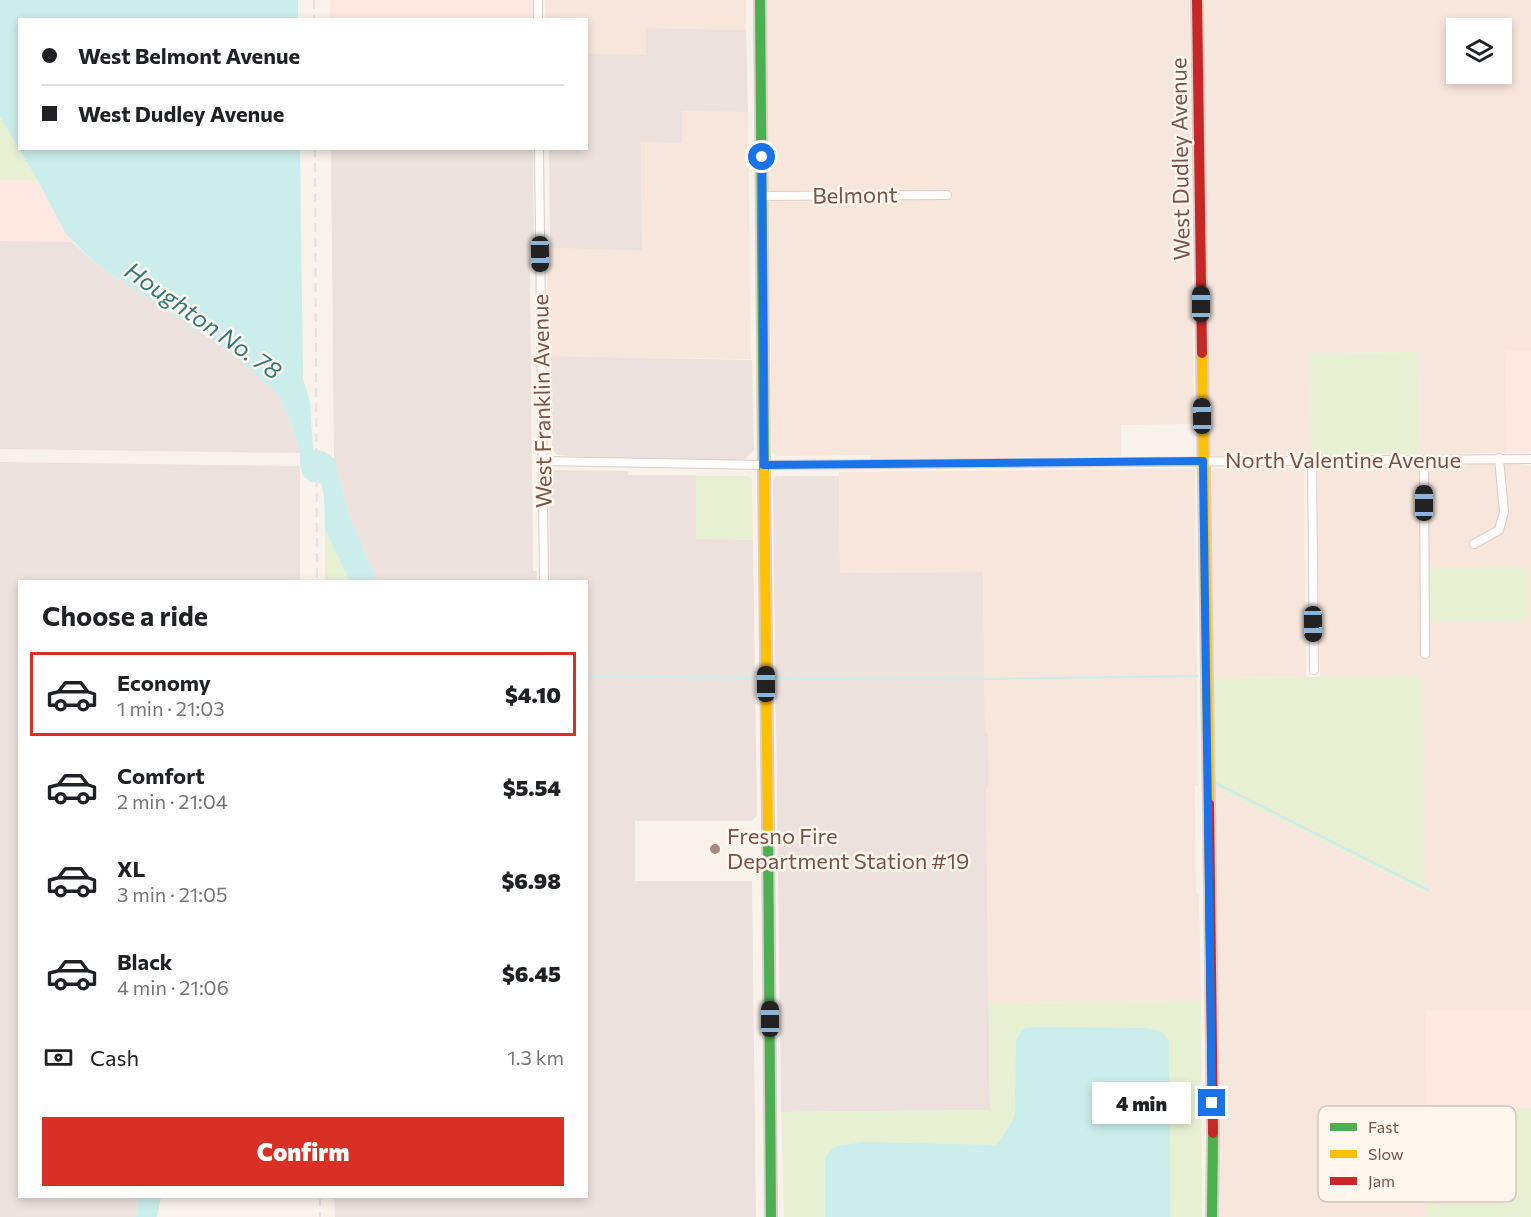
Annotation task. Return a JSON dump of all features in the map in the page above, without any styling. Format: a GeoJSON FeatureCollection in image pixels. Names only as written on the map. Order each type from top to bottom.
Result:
{"type":"FeatureCollection","features":[{"type":"Feature","properties":{"kind":"street"},"geometry":{"type":"LineString","coordinates":[[538,0],[538,18]]}},
{"type":"Feature","properties":{"kind":"street"},"geometry":{"type":"LineString","coordinates":[[760,0],[771,1217]]}},
{"type":"Feature","properties":{"kind":"street","name":"West Dudley Avenue"},"geometry":{"type":"LineString","coordinates":[[1197,0],[1213,1080],[1212,1217]]}},
{"type":"Feature","properties":{"kind":"street","name":"West Franklin Avenue"},"geometry":{"type":"LineString","coordinates":[[539,150],[544,580]]}},
{"type":"Feature","properties":{"kind":"street","name":"Belmont"},"geometry":{"type":"LineString","coordinates":[[762,196],[947,195]]}},
{"type":"Feature","properties":{"kind":"street"},"geometry":{"type":"LineString","coordinates":[[1474,544],[1499,530],[1504,512],[1499,458]]}},
{"type":"Feature","properties":{"kind":"street","name":"North Valentine Avenue"},"geometry":{"type":"LineString","coordinates":[[543,461],[764,465],[1531,459]]}},
{"type":"Feature","properties":{"kind":"street"},"geometry":{"type":"LineString","coordinates":[[1312,460],[1314,670]]}},
{"type":"Feature","properties":{"kind":"street"},"geometry":{"type":"LineString","coordinates":[[1424,460],[1425,654]]}},
{"type":"Feature","properties":{"kind":"shaded area"},"geometry":{"type":"Polygon","coordinates":[[[330,0],[532,0],[532,18],[330,18],[330,0]]]}},
{"type":"Feature","properties":{"kind":"shaded area"},"geometry":{"type":"Polygon","coordinates":[[[545,0],[746,0],[746,30],[646,28],[646,56],[588,54],[588,18],[545,18],[545,0]]]}},
{"type":"Feature","properties":{"kind":"shaded area"},"geometry":{"type":"Polygon","coordinates":[[[766,0],[1189,0],[1194,424],[1121,425],[1121,456],[871,459],[871,455],[776,456],[772,453],[766,0]]]}},
{"type":"Feature","properties":{"kind":"shaded area"},"geometry":{"type":"Polygon","coordinates":[[[1202,0],[1531,0],[1531,351],[1506,352],[1507,453],[1420,454],[1419,352],[1310,353],[1311,455],[1213,456],[1208,451],[1202,0]]]}},
{"type":"Feature","properties":{"kind":"shaded area"},"geometry":{"type":"Polygon","coordinates":[[[646,28],[746,30],[748,112],[682,111],[682,143],[641,142],[642,250],[550,248],[549,150],[588,150],[588,54],[646,55],[646,28]]]}},
{"type":"Feature","properties":{"kind":"shaded area"},"geometry":{"type":"Polygon","coordinates":[[[682,111],[748,112],[751,359],[548,356],[547,248],[642,249],[641,142],[682,142],[682,111]]]}},
{"type":"Feature","properties":{"kind":"shaded area"},"geometry":{"type":"Polygon","coordinates":[[[331,150],[533,150],[534,248],[530,248],[530,296],[533,571],[537,571],[537,580],[377,580],[348,512],[334,458],[331,150]]]}},
{"type":"Feature","properties":{"kind":"shaded area"},"geometry":{"type":"Polygon","coordinates":[[[0,180],[38,181],[72,242],[0,241],[0,180]]]}},
{"type":"Feature","properties":{"kind":"shaded area"},"geometry":{"type":"Polygon","coordinates":[[[0,241],[72,242],[95,263],[234,355],[278,394],[290,419],[300,453],[0,449],[0,241]]]}},
{"type":"Feature","properties":{"kind":"shaded area"},"geometry":{"type":"Polygon","coordinates":[[[1506,351],[1531,351],[1531,452],[1507,453],[1506,351]]]}},
{"type":"Feature","properties":{"kind":"shaded area"},"geometry":{"type":"Polygon","coordinates":[[[551,356],[752,360],[754,450],[744,460],[599,458],[557,455],[552,449],[551,356]]]}},
{"type":"Feature","properties":{"kind":"shaded area"},"geometry":{"type":"Polygon","coordinates":[[[1499,458],[1531,466],[1531,1011],[1426,1012],[1427,1106],[1318,1106],[1318,1202],[1428,1202],[1428,1217],[1216,1217],[1211,786],[1424,892],[1422,677],[1320,677],[1317,468],[1463,466],[1499,458]]]}},
{"type":"Feature","properties":{"kind":"shaded area"},"geometry":{"type":"Polygon","coordinates":[[[0,462],[300,466],[300,580],[18,580],[18,1198],[138,1198],[136,1217],[0,1217],[0,462]]]}},
{"type":"Feature","properties":{"kind":"shaded area"},"geometry":{"type":"Polygon","coordinates":[[[1304,468],[1306,677],[1210,678],[1208,474],[1213,469],[1304,468]]]}},
{"type":"Feature","properties":{"kind":"shaded area"},"geometry":{"type":"Polygon","coordinates":[[[1195,469],[1198,786],[1195,786],[1196,893],[1199,894],[1201,1001],[989,1003],[986,787],[989,787],[988,734],[985,734],[983,572],[840,573],[839,472],[1195,469]]]}},
{"type":"Feature","properties":{"kind":"shaded area"},"geometry":{"type":"Polygon","coordinates":[[[549,470],[628,471],[628,475],[696,475],[696,538],[753,540],[757,816],[751,821],[635,821],[635,881],[752,881],[756,1217],[335,1217],[334,1198],[588,1198],[588,580],[550,580],[549,470]]]}},
{"type":"Feature","properties":{"kind":"shaded area"},"geometry":{"type":"Polygon","coordinates":[[[776,476],[839,476],[840,573],[983,572],[985,733],[988,734],[989,787],[986,788],[990,1110],[781,1112],[773,480],[776,476]]]}},
{"type":"Feature","properties":{"kind":"shaded area"},"geometry":{"type":"Polygon","coordinates":[[[1426,1011],[1531,1011],[1531,1108],[1427,1106],[1426,1011]]]}},
{"type":"Feature","properties":{"kind":"green space"},"geometry":{"type":"Polygon","coordinates":[[[0,117],[38,181],[0,180],[0,117]]]}},
{"type":"Feature","properties":{"kind":"green space"},"geometry":{"type":"Polygon","coordinates":[[[1419,352],[1420,454],[1311,455],[1310,353],[1419,352]]]}},
{"type":"Feature","properties":{"kind":"green space"},"geometry":{"type":"Polygon","coordinates":[[[696,476],[749,476],[752,479],[753,540],[696,539],[696,476]]]}},
{"type":"Feature","properties":{"kind":"green space"},"geometry":{"type":"Polygon","coordinates":[[[325,529],[349,580],[325,580],[325,529]]]}},
{"type":"Feature","properties":{"kind":"green space"},"geometry":{"type":"Polygon","coordinates":[[[1528,567],[1528,621],[1422,622],[1421,568],[1528,567]]]}},
{"type":"Feature","properties":{"kind":"green space"},"geometry":{"type":"Polygon","coordinates":[[[1422,676],[1425,892],[1211,786],[1210,678],[1422,676]]]}},
{"type":"Feature","properties":{"kind":"green space"},"geometry":{"type":"Polygon","coordinates":[[[1201,1001],[1202,1217],[784,1217],[781,1112],[990,1110],[989,1003],[1201,1001]]]}},
{"type":"Feature","properties":{"kind":"green space"},"geometry":{"type":"Polygon","coordinates":[[[1516,1108],[1531,1108],[1531,1217],[1428,1217],[1428,1202],[1516,1202],[1516,1108]]]}},
{"type":"Feature","properties":{"kind":"water"},"geometry":{"type":"Polygon","coordinates":[[[0,0],[298,0],[298,18],[18,18],[18,147],[0,117],[0,0]]]}},
{"type":"Feature","properties":{"kind":"water","name":"Houghton No. 78"},"geometry":{"type":"Polygon","coordinates":[[[20,150],[300,150],[303,379],[310,402],[313,449],[323,451],[334,458],[348,512],[377,580],[349,580],[325,529],[321,483],[311,482],[304,477],[290,419],[278,394],[234,355],[95,263],[66,234],[20,150]]]}},
{"type":"Feature","properties":{"kind":"water"},"geometry":{"type":"Polygon","coordinates":[[[1036,1027],[1146,1028],[1162,1032],[1169,1042],[1170,1217],[825,1217],[825,1158],[834,1147],[862,1142],[996,1145],[1015,1115],[1016,1040],[1023,1029],[1036,1027]]]}},
{"type":"Feature","properties":{"kind":"water"},"geometry":{"type":"Polygon","coordinates":[[[138,1198],[161,1198],[157,1217],[136,1217],[138,1198]]]}},
{"type":"Feature","properties":{"kind":"waterway"},"geometry":{"type":"LineString","coordinates":[[588,676],[754,678]]}},
{"type":"Feature","properties":{"kind":"waterway"},"geometry":{"type":"LineString","coordinates":[[777,678],[985,679],[1198,676]]}},
{"type":"Feature","properties":{"kind":"waterway"},"geometry":{"type":"LineString","coordinates":[[1213,782],[1428,890]]}},
{"type":"Feature","properties":{"kind":"railway"},"geometry":{"type":"LineString","coordinates":[[314,0],[314,18]]}},
{"type":"Feature","properties":{"kind":"railway"},"geometry":{"type":"LineString","coordinates":[[315,150],[317,580]]}},
{"type":"Feature","properties":{"kind":"railway"},"geometry":{"type":"LineString","coordinates":[[320,1198],[320,1217]]}},
{"type":"Feature","properties":{"kind":"traffic: fast"},"geometry":{"type":"LineString","coordinates":[[760,0],[764,472]]}},
{"type":"Feature","properties":{"kind":"traffic: fast"},"geometry":{"type":"LineString","coordinates":[[768,832],[771,1217]]}},
{"type":"Feature","properties":{"kind":"traffic: fast"},"geometry":{"type":"LineString","coordinates":[[1212,1217],[1213,1133]]}},
{"type":"Feature","properties":{"kind":"traffic: slow"},"geometry":{"type":"LineString","coordinates":[[1202,353],[1209,804]]}},
{"type":"Feature","properties":{"kind":"traffic: slow"},"geometry":{"type":"LineString","coordinates":[[764,472],[768,832]]}},
{"type":"Feature","properties":{"kind":"traffic: jam"},"geometry":{"type":"LineString","coordinates":[[1197,0],[1202,353]]}},
{"type":"Feature","properties":{"kind":"traffic: jam"},"geometry":{"type":"LineString","coordinates":[[1209,804],[1213,1133]]}},
{"type":"Feature","properties":{"kind":"place","name":"Fresno Fire Department Station #19"},"geometry":{"type":"Point","coordinates":[715,849]}},
{"type":"Feature","properties":{"kind":"route"},"geometry":{"type":"LineString","coordinates":[[762,157],[764,465],[1203,461],[1212,1103]]}}]}
